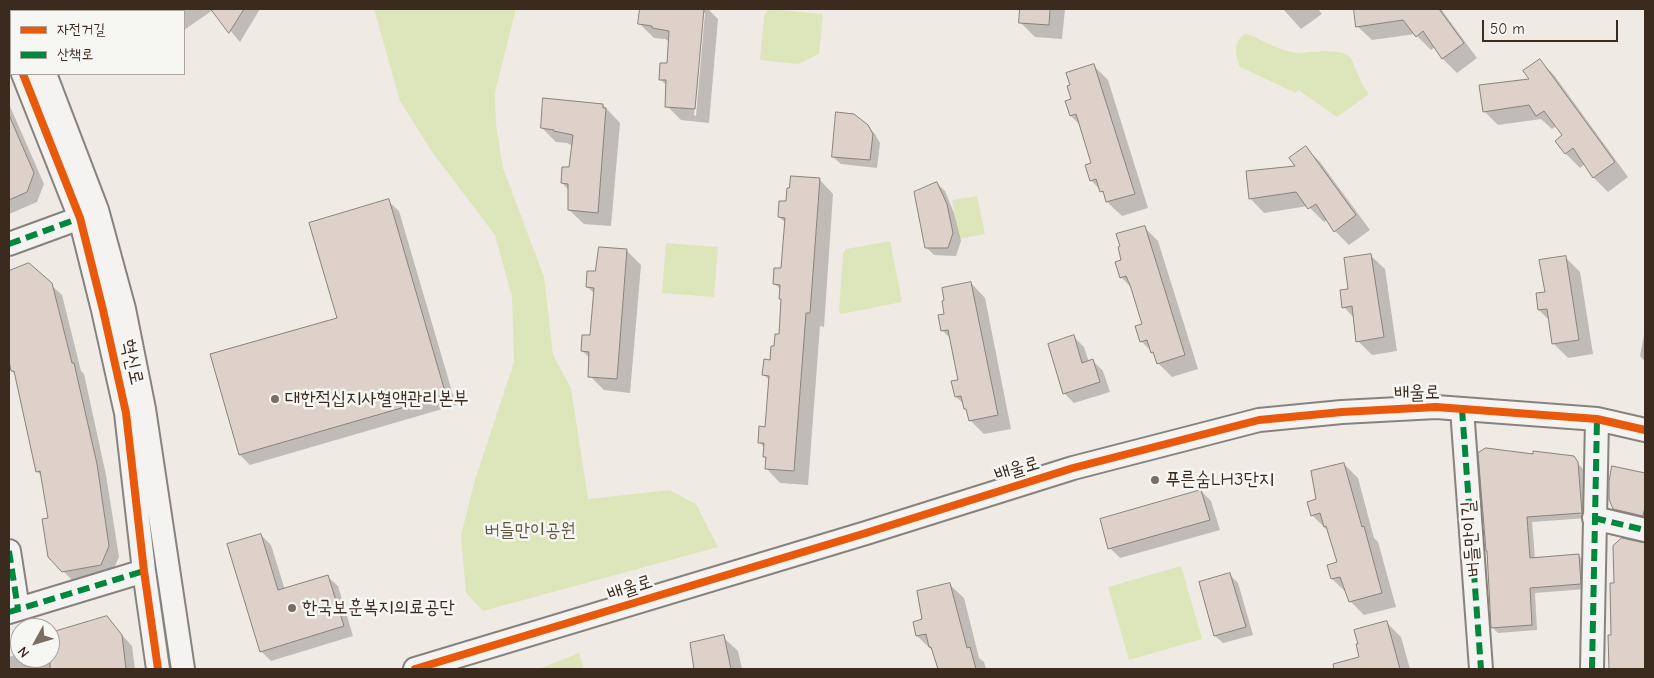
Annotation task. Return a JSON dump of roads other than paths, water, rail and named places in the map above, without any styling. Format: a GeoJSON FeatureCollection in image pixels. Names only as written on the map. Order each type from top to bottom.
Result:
{"type":"FeatureCollection","features":[{"type":"Feature","properties":{"kind":"street","name":"혁신로"},"geometry":{"type":"LineString","coordinates":[[23,75],[89,214],[104,310],[126,413],[144,571],[158,669]]}},
{"type":"Feature","properties":{"kind":"street","name":"혁신로"},"geometry":{"type":"LineString","coordinates":[[45,75],[89,214],[124,309],[144,409],[183,669]]}},
{"type":"Feature","properties":{"kind":"street"},"geometry":{"type":"LineString","coordinates":[[9,244],[89,214]]}},
{"type":"Feature","properties":{"kind":"street","name":"배울로"},"geometry":{"type":"LineString","coordinates":[[415,669],[876,530],[1073,468],[1259,420],[1342,412],[1436,407],[1597,419],[1645,430]]}},
{"type":"Feature","properties":{"kind":"street","name":"버들만이길"},"geometry":{"type":"LineString","coordinates":[[1462,409],[1481,669]]}},
{"type":"Feature","properties":{"kind":"street"},"geometry":{"type":"LineString","coordinates":[[1592,669],[1597,419]]}},
{"type":"Feature","properties":{"kind":"street"},"geometry":{"type":"LineString","coordinates":[[1594,518],[1645,530]]}},
{"type":"Feature","properties":{"kind":"street"},"geometry":{"type":"LineString","coordinates":[[9,551],[14,611],[144,571]]}},
{"type":"Feature","properties":{"kind":"place","name":"대한적십지사혈액관리본부"},"geometry":{"type":"Point","coordinates":[275,399]}},
{"type":"Feature","properties":{"kind":"place","name":"푸른숨LH3단지"},"geometry":{"type":"Point","coordinates":[1155,480]}},
{"type":"Feature","properties":{"kind":"place","name":"한국보훈복지의료공단"},"geometry":{"type":"Point","coordinates":[292,608]}},
{"type":"Feature","properties":{"kind":"park label","name":"버들만이공원"},"geometry":{"type":"Point","coordinates":[530,531]}}]}
